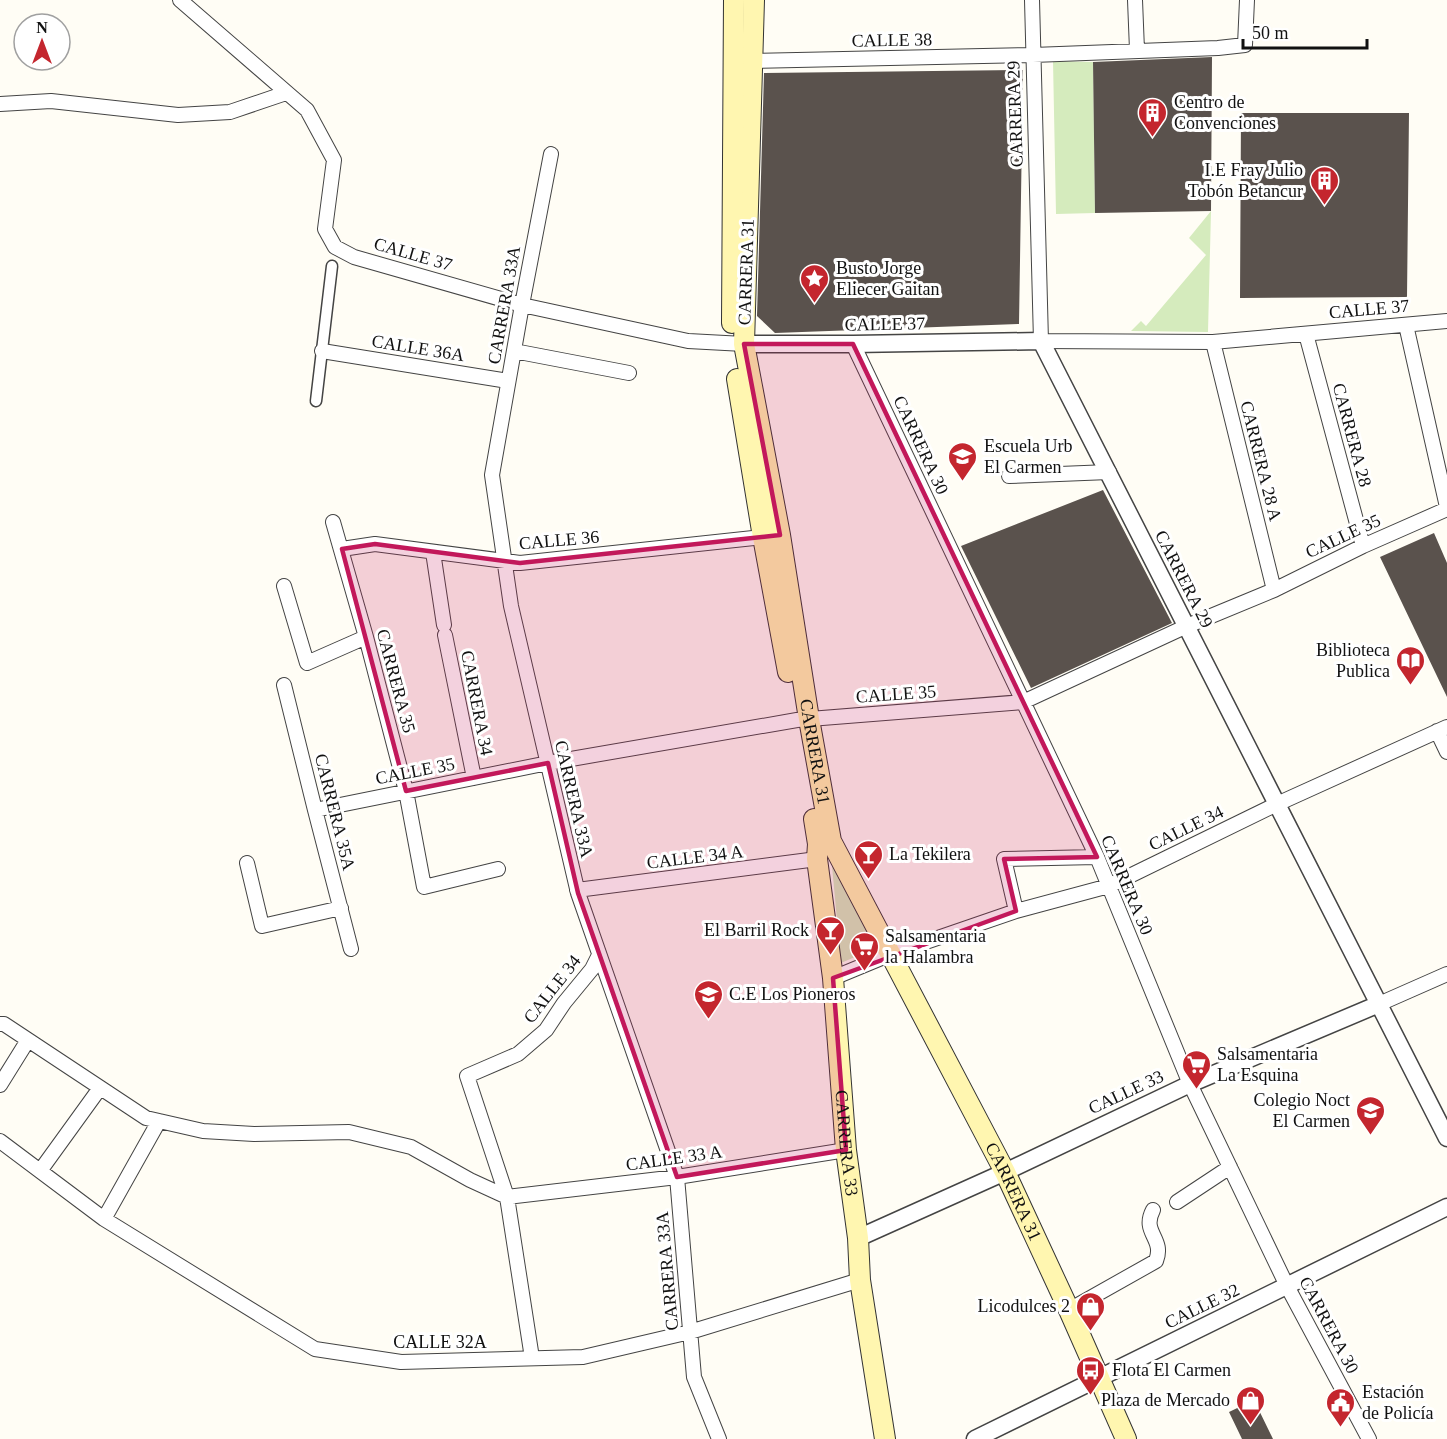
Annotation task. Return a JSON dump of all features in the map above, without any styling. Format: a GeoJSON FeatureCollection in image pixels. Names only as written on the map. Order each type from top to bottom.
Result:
{"type":"FeatureCollection","features":[{"type":"Feature","properties":{"kind":"main road","name":"CARRERA 31"},"geometry":{"type":"LineString","coordinates":[[735,0],[738,343],[803,719],[831,841],[1005,1172],[1126,1439]]}},
{"type":"Feature","properties":{"kind":"main road","name":"CARRERA 31"},"geometry":{"type":"LineString","coordinates":[[738,343],[754,0]]}},
{"type":"Feature","properties":{"kind":"main road","name":"CARRERA 31"},"geometry":{"type":"LineString","coordinates":[[803,719],[818,851]]}},
{"type":"Feature","properties":{"kind":"main road","name":"CARRERA 33"},"geometry":{"type":"LineString","coordinates":[[818,851],[832,978],[846,1150],[858,1238],[860,1280],[885,1439]]}},
{"type":"Feature","properties":{"kind":"street"},"geometry":{"type":"LineString","coordinates":[[0,104],[51,101],[178,115],[230,112],[286,93],[180,0]]}},
{"type":"Feature","properties":{"kind":"street","name":"CARRERA 29"},"geometry":{"type":"LineString","coordinates":[[1032,0],[1041,340],[1447,1138]]}},
{"type":"Feature","properties":{"kind":"street"},"geometry":{"type":"LineString","coordinates":[[1135,0],[1137,50]]}},
{"type":"Feature","properties":{"kind":"street","name":"CALLE 38"},"geometry":{"type":"LineString","coordinates":[[752,61],[1033,55],[1245,45],[1247,0]]}},
{"type":"Feature","properties":{"kind":"street","name":"CALLE 37"},"geometry":{"type":"LineString","coordinates":[[286,93],[307,110],[334,160],[325,228],[335,247],[354,257],[522,305],[688,340],[853,344],[1041,340],[1213,342],[1447,321]]}},
{"type":"Feature","properties":{"kind":"street","name":"CARRERA 33A"},"geometry":{"type":"LineString","coordinates":[[551,154],[492,475],[511,606],[577,890],[677,1177],[694,1377],[719,1439]]}},
{"type":"Feature","properties":{"kind":"street"},"geometry":{"type":"LineString","coordinates":[[316,400],[332,266]]}},
{"type":"Feature","properties":{"kind":"street"},"geometry":{"type":"LineString","coordinates":[[1406,325],[1447,508]]}},
{"type":"Feature","properties":{"kind":"street","name":"CARRERA 28"},"geometry":{"type":"LineString","coordinates":[[1306,334],[1363,546]]}},
{"type":"Feature","properties":{"kind":"street","name":"CARRERA 28 A"},"geometry":{"type":"LineString","coordinates":[[1213,342],[1274,590]]}},
{"type":"Feature","properties":{"kind":"street","name":"CARRERA 30"},"geometry":{"type":"LineString","coordinates":[[853,344],[1097,857],[1190,1084],[1287,1286],[1369,1439]]}},
{"type":"Feature","properties":{"kind":"street","name":"CALLE 36A"},"geometry":{"type":"LineString","coordinates":[[322,351],[508,381]]}},
{"type":"Feature","properties":{"kind":"street"},"geometry":{"type":"LineString","coordinates":[[514,351],[629,373]]}},
{"type":"Feature","properties":{"kind":"street"},"geometry":{"type":"LineString","coordinates":[[1009,476],[1108,472]]}},
{"type":"Feature","properties":{"kind":"street","name":"CALLE 35"},"geometry":{"type":"LineString","coordinates":[[315,810],[548,764],[803,719],[1023,702],[1187,626],[1274,590],[1447,508]]}},
{"type":"Feature","properties":{"kind":"street","name":"CARRERA 35"},"geometry":{"type":"LineString","coordinates":[[333,522],[406,791],[424,886],[498,869]]}},
{"type":"Feature","properties":{"kind":"street","name":"CALLE 36"},"geometry":{"type":"LineString","coordinates":[[342,549],[375,544],[520,563],[771,536]]}},
{"type":"Feature","properties":{"kind":"street","name":"CARRERA 34"},"geometry":{"type":"LineString","coordinates":[[433,552],[444,630],[474,778]]}},
{"type":"Feature","properties":{"kind":"street"},"geometry":{"type":"LineString","coordinates":[[284,586],[307,663],[366,637]]}},
{"type":"Feature","properties":{"kind":"street","name":"CARRERA 35A"},"geometry":{"type":"LineString","coordinates":[[284,684],[351,949]]}},
{"type":"Feature","properties":{"kind":"street"},"geometry":{"type":"LineString","coordinates":[[1442,729],[1447,752]]}},
{"type":"Feature","properties":{"kind":"street","name":"CALLE 34"},"geometry":{"type":"LineString","coordinates":[[832,978],[891,954],[1016,911],[1109,886],[1277,804],[1442,729]]}},
{"type":"Feature","properties":{"kind":"street","name":"CALLE 34 A"},"geometry":{"type":"LineString","coordinates":[[577,890],[818,851]]}},
{"type":"Feature","properties":{"kind":"street"},"geometry":{"type":"LineString","coordinates":[[1016,911],[1004,859],[1097,857]]}},
{"type":"Feature","properties":{"kind":"street"},"geometry":{"type":"LineString","coordinates":[[247,863],[262,926],[340,908]]}},
{"type":"Feature","properties":{"kind":"street","name":"CALLE 34"},"geometry":{"type":"LineString","coordinates":[[507,1197],[467,1076],[518,1054],[546,1030],[564,1003],[592,969],[599,955]]}},
{"type":"Feature","properties":{"kind":"street","name":"CALLE 33"},"geometry":{"type":"LineString","coordinates":[[858,1238],[1005,1172],[1190,1084],[1447,974]]}},
{"type":"Feature","properties":{"kind":"street"},"geometry":{"type":"LineString","coordinates":[[0,1024],[4,1024],[146,1118],[203,1131],[244,1134],[349,1132],[411,1147],[470,1180],[507,1197],[532,1359]]}},
{"type":"Feature","properties":{"kind":"street"},"geometry":{"type":"LineString","coordinates":[[0,1086],[28,1040]]}},
{"type":"Feature","properties":{"kind":"street"},"geometry":{"type":"LineString","coordinates":[[40,1171],[100,1088]]}},
{"type":"Feature","properties":{"kind":"street"},"geometry":{"type":"LineString","coordinates":[[104,1219],[159,1121]]}},
{"type":"Feature","properties":{"kind":"street","name":"CALLE 32A"},"geometry":{"type":"LineString","coordinates":[[0,1141],[104,1219],[315,1348],[401,1362],[583,1357],[690,1332],[860,1280]]}},
{"type":"Feature","properties":{"kind":"street","name":"CALLE 33 A"},"geometry":{"type":"LineString","coordinates":[[507,1197],[677,1177],[846,1150]]}},
{"type":"Feature","properties":{"kind":"street"},"geometry":{"type":"LineString","coordinates":[[1177,1202],[1230,1167]]}},
{"type":"Feature","properties":{"kind":"street","name":"CALLE 32"},"geometry":{"type":"LineString","coordinates":[[975,1439],[1447,1208]]}},
{"type":"Feature","properties":{"kind":"street"},"geometry":{"type":"LineString","coordinates":[[1069,1310],[1156,1260],[1159,1253],[1158,1246],[1149,1224],[1153,1210]]}},
{"type":"Feature","properties":{"kind":"highlighted area"},"geometry":{"type":"Polygon","coordinates":[[[744,344],[853,344],[1097,857],[1004,859],[1016,911],[833,978],[846,1150],[677,1177],[578,893],[548,763],[406,791],[342,549],[375,544],[520,563],[780,535],[744,344]]]}},
{"type":"Feature","properties":{"kind":"green space"},"geometry":{"type":"Polygon","coordinates":[[[1053,61],[1093,62],[1095,213],[1056,214],[1053,61]]]}},
{"type":"Feature","properties":{"kind":"green space"},"geometry":{"type":"Polygon","coordinates":[[[1211,211],[1208,332],[1131,331],[1141,321],[1146,326],[1206,255],[1189,238],[1211,211]]]}},
{"type":"Feature","properties":{"kind":"green space"},"geometry":{"type":"Polygon","coordinates":[[[832,866],[878,947],[841,963],[832,866]]]}},
{"type":"Feature","properties":{"kind":"building","name":"Centro de Convenciones"},"geometry":{"type":"Polygon","coordinates":[[[1212,57],[1211,211],[1095,213],[1093,62],[1212,57]]]}},
{"type":"Feature","properties":{"kind":"building"},"geometry":{"type":"Polygon","coordinates":[[[1023,70],[1019,324],[775,333],[757,316],[764,73],[1023,70]]]}},
{"type":"Feature","properties":{"kind":"building","name":"I.E Fray Julio Tobón Betancur"},"geometry":{"type":"Polygon","coordinates":[[[1241,113],[1409,113],[1407,297],[1240,298],[1241,113]]]}},
{"type":"Feature","properties":{"kind":"building"},"geometry":{"type":"Polygon","coordinates":[[[1103,490],[1172,623],[1031,688],[961,546],[1103,490]]]}},
{"type":"Feature","properties":{"kind":"building"},"geometry":{"type":"Polygon","coordinates":[[[1434,533],[1447,563],[1447,697],[1380,557],[1434,533]]]}},
{"type":"Feature","properties":{"kind":"building","name":"Plaza de Mercado"},"geometry":{"type":"Polygon","coordinates":[[[1254,1400],[1273,1439],[1242,1439],[1229,1412],[1254,1400]]]}},
{"type":"Feature","properties":{"kind":"place","name":"Centro de Convenciones"},"geometry":{"type":"Point","coordinates":[1153,138]}},
{"type":"Feature","properties":{"kind":"place","name":"I.E Fray Julio Tobón Betancur"},"geometry":{"type":"Point","coordinates":[1324,206]}},
{"type":"Feature","properties":{"kind":"place","name":"Busto Jorge Eliecer Gaitan"},"geometry":{"type":"Point","coordinates":[815,304]}},
{"type":"Feature","properties":{"kind":"place","name":"Escuela Urb El Carmen"},"geometry":{"type":"Point","coordinates":[963,482]}},
{"type":"Feature","properties":{"kind":"place","name":"Biblioteca Publica"},"geometry":{"type":"Point","coordinates":[1411,686]}},
{"type":"Feature","properties":{"kind":"place","name":"La Tekilera"},"geometry":{"type":"Point","coordinates":[868,880]}},
{"type":"Feature","properties":{"kind":"place","name":"El Barril Rock"},"geometry":{"type":"Point","coordinates":[830,956]}},
{"type":"Feature","properties":{"kind":"place","name":"Salsamentaria la Halambra"},"geometry":{"type":"Point","coordinates":[864,972]}},
{"type":"Feature","properties":{"kind":"place","name":"C.E Los Pioneros"},"geometry":{"type":"Point","coordinates":[708,1020]}},
{"type":"Feature","properties":{"kind":"place","name":"Salsamentaria La Esquina"},"geometry":{"type":"Point","coordinates":[1196,1090]}},
{"type":"Feature","properties":{"kind":"place","name":"Colegio Noct El Carmen"},"geometry":{"type":"Point","coordinates":[1371,1136]}},
{"type":"Feature","properties":{"kind":"place","name":"Licodulces 2"},"geometry":{"type":"Point","coordinates":[1091,1332]}},
{"type":"Feature","properties":{"kind":"place","name":"Flota El Carmen"},"geometry":{"type":"Point","coordinates":[1091,1396]}},
{"type":"Feature","properties":{"kind":"place","name":"Plaza de Mercado"},"geometry":{"type":"Point","coordinates":[1251,1426]}},
{"type":"Feature","properties":{"kind":"place","name":"Estación de Policía"},"geometry":{"type":"Point","coordinates":[1341,1428]}}]}
